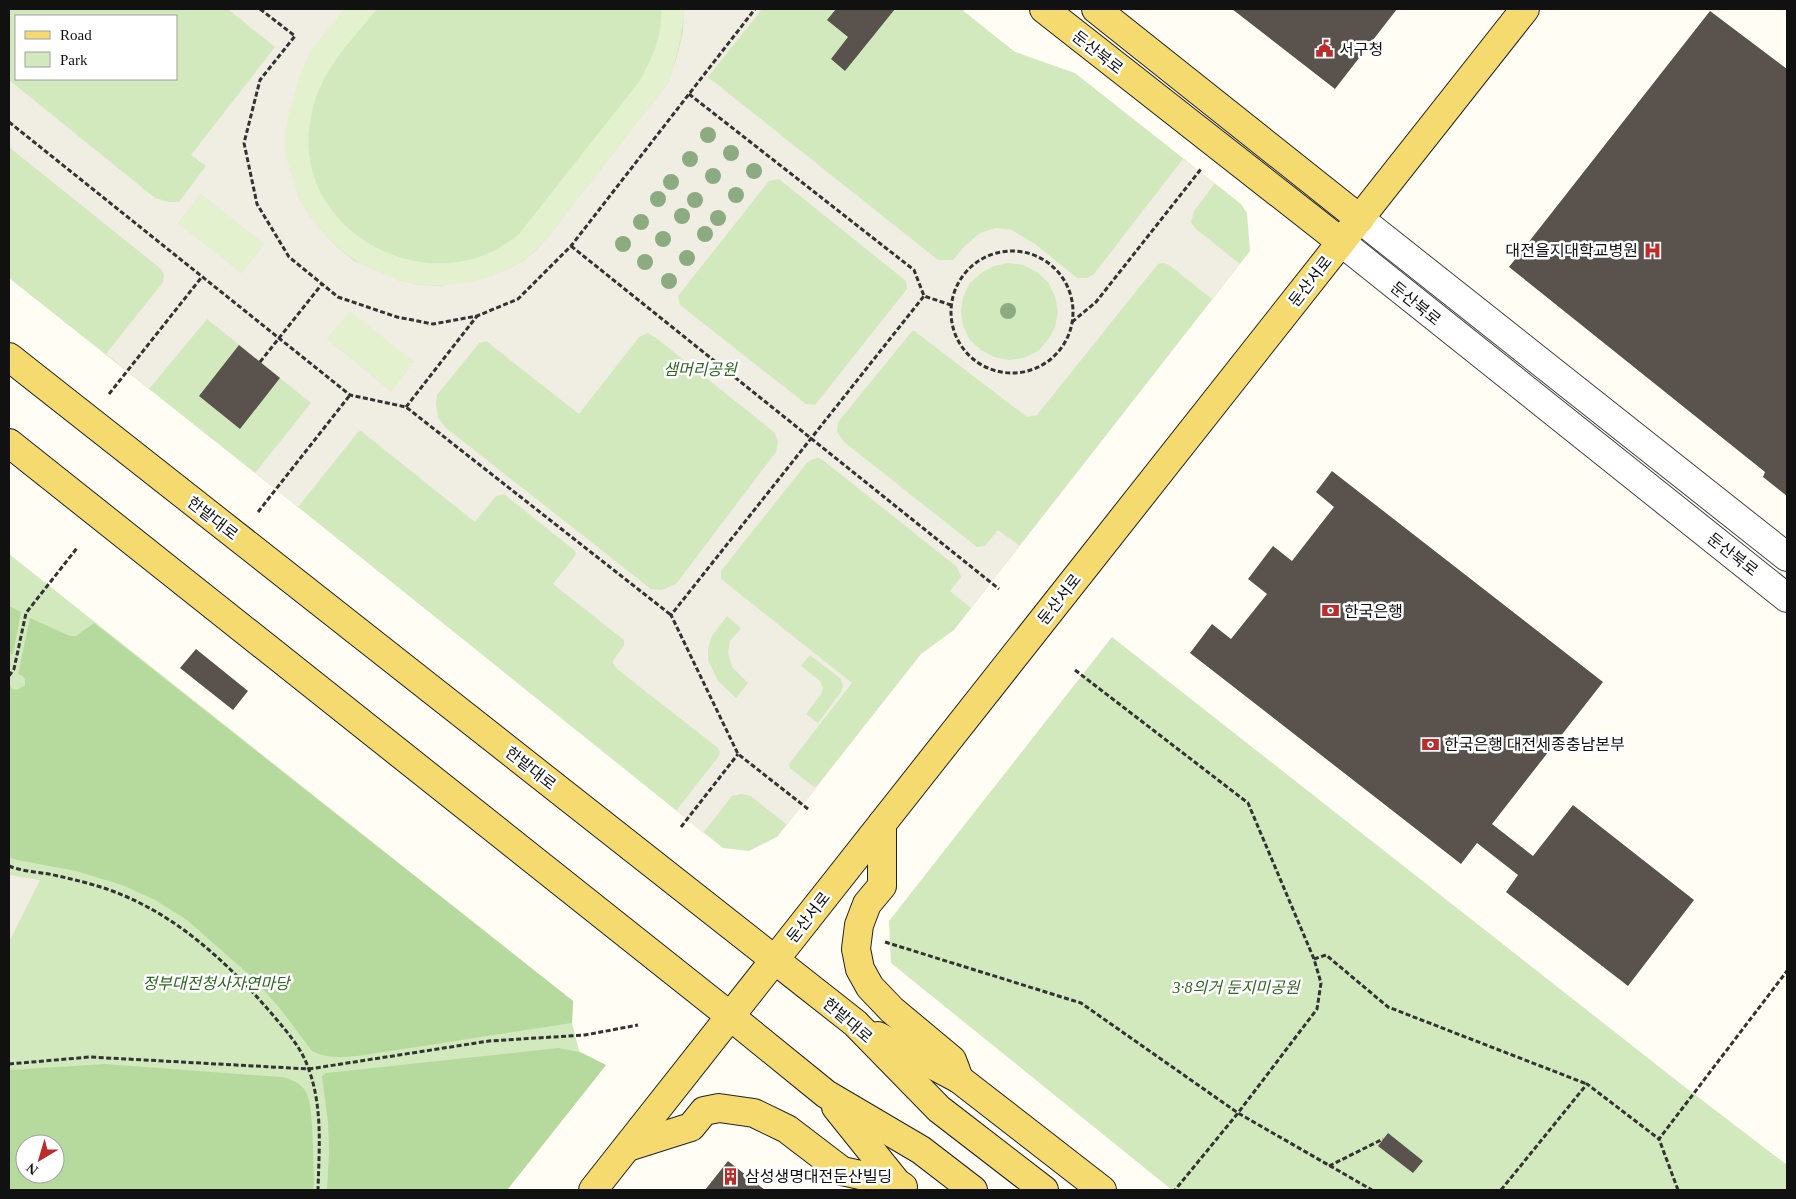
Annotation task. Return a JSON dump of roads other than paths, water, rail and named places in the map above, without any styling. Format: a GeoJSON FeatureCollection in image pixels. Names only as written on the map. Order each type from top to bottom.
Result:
{"type":"FeatureCollection","features":[{"type":"Feature","properties":{"kind":"main road","name":"둔산북로"},"geometry":{"type":"LineString","coordinates":[[1044,9],[1340,242]]}},
{"type":"Feature","properties":{"kind":"main road","name":"둔산북로"},"geometry":{"type":"LineString","coordinates":[[1096,9],[1360,218]]}},
{"type":"Feature","properties":{"kind":"main road","name":"둔산서로"},"geometry":{"type":"LineString","coordinates":[[593,1190],[1525,9]]}},
{"type":"Feature","properties":{"kind":"main road","name":"한밭대로"},"geometry":{"type":"LineString","coordinates":[[9,357],[855,1023],[939,1109],[1044,1190]]}},
{"type":"Feature","properties":{"kind":"main road"},"geometry":{"type":"LineString","coordinates":[[9,443],[826,1094],[922,1150],[973,1190]]}},
{"type":"Feature","properties":{"kind":"main road"},"geometry":{"type":"LineString","coordinates":[[882,824],[882,886],[867,904],[859,925],[856,949],[860,969],[870,987],[892,1010],[952,1060],[959,1079]]}},
{"type":"Feature","properties":{"kind":"main road"},"geometry":{"type":"LineString","coordinates":[[855,1023],[959,1079],[1102,1190]]}},
{"type":"Feature","properties":{"kind":"main road"},"geometry":{"type":"LineString","coordinates":[[826,1094],[901,1186]]}},
{"type":"Feature","properties":{"kind":"main road"},"geometry":{"type":"LineString","coordinates":[[628,1147],[691,1127],[704,1111],[720,1108],[754,1113],[787,1129],[842,1172],[901,1186]]}},
{"type":"Feature","properties":{"kind":"street","name":"둔산북로"},"geometry":{"type":"LineString","coordinates":[[1360,218],[1787,557]]}},
{"type":"Feature","properties":{"kind":"street","name":"둔산북로"},"geometry":{"type":"LineString","coordinates":[[1340,242],[1787,598]]}},
{"type":"Feature","properties":{"kind":"place","name":"서구청"},"geometry":{"type":"Point","coordinates":[1325,49]}},
{"type":"Feature","properties":{"kind":"place","name":"대전을지대학교병원"},"geometry":{"type":"Point","coordinates":[1652,250]}},
{"type":"Feature","properties":{"kind":"place","name":"한국은행"},"geometry":{"type":"Point","coordinates":[1330,611]}},
{"type":"Feature","properties":{"kind":"place","name":"한국은행 대전세종충남본부"},"geometry":{"type":"Point","coordinates":[1430,744]}},
{"type":"Feature","properties":{"kind":"place","name":"삼성생명대전둔산빌딩"},"geometry":{"type":"Point","coordinates":[731,1176]}},
{"type":"Feature","properties":{"kind":"park label","name":"샘머리공원"},"geometry":{"type":"Point","coordinates":[700,369]}},
{"type":"Feature","properties":{"kind":"park label","name":"정부대전청사자연마당"},"geometry":{"type":"Point","coordinates":[216,983]}},
{"type":"Feature","properties":{"kind":"park label","name":"3·8의거 둔지미공원"},"geometry":{"type":"Point","coordinates":[1236,987]}}]}
